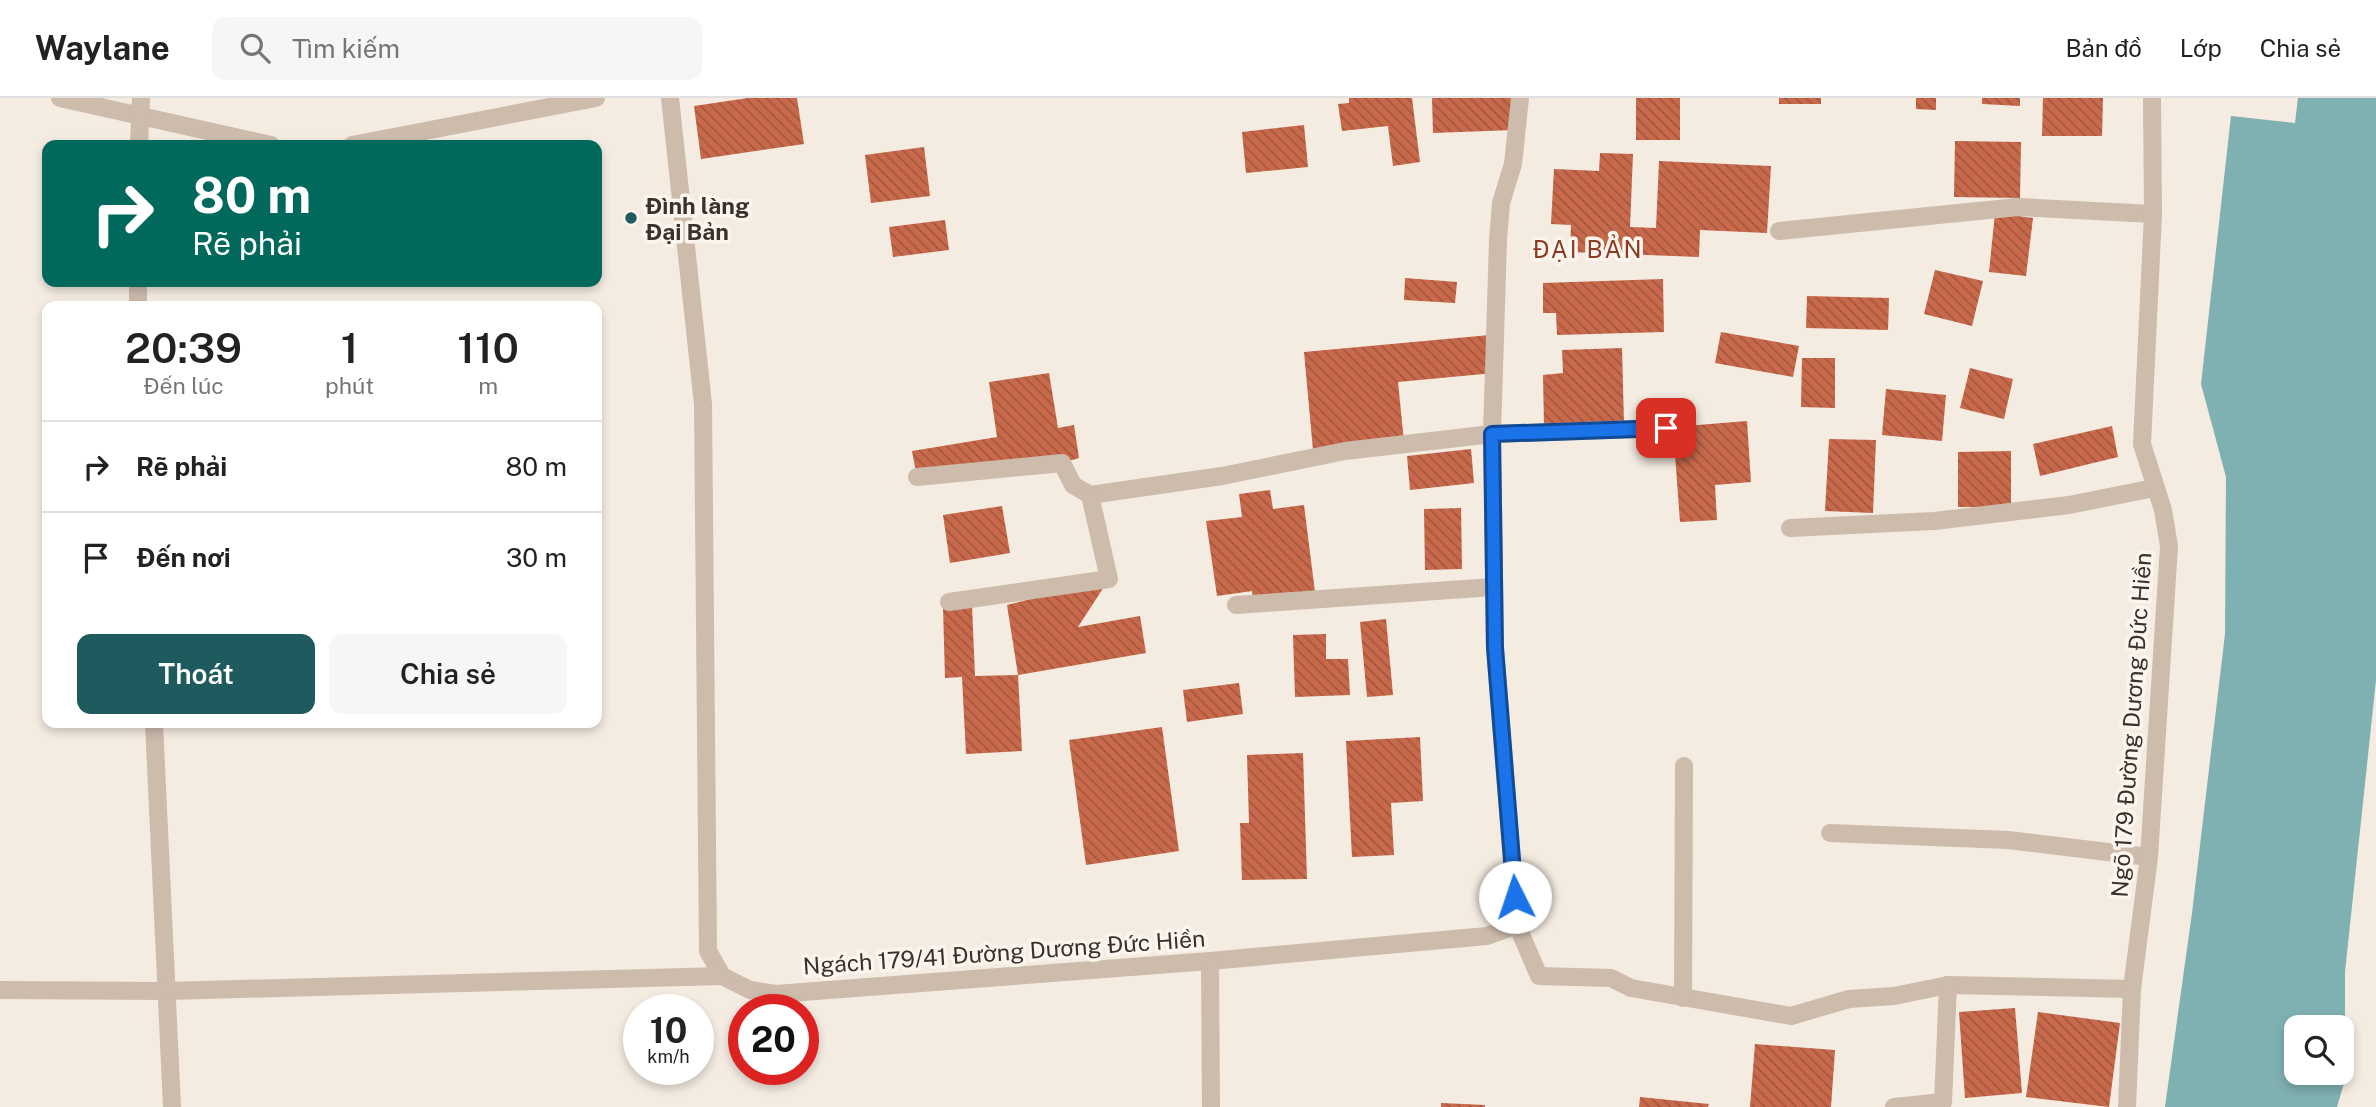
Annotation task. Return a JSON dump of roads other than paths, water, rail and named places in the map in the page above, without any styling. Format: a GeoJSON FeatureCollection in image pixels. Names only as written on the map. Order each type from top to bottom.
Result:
{"type":"FeatureCollection","features":[{"type":"Feature","properties":{"kind":"street"},"geometry":{"type":"LineString","coordinates":[[60,98],[141,106],[254,140]]}},
{"type":"Feature","properties":{"kind":"street"},"geometry":{"type":"LineString","coordinates":[[378,140],[596,98]]}},
{"type":"Feature","properties":{"kind":"street"},"geometry":{"type":"LineString","coordinates":[[0,990],[167,991],[722,976],[708,951],[703,404],[670,98]]}},
{"type":"Feature","properties":{"kind":"street"},"geometry":{"type":"LineString","coordinates":[[1520,98],[1513,164],[1501,203],[1498,240],[1492,434],[1493,587],[1495,648],[1517,925],[1539,976],[1611,978],[1631,988],[1791,1016],[1849,999],[1894,996],[1948,985],[2132,989]]}},
{"type":"Feature","properties":{"kind":"street","name":"Ngõ 179 Đường Dương Đức Hiền"},"geometry":{"type":"LineString","coordinates":[[2127,1107],[2132,989],[2149,857],[2169,546],[2163,510],[2141,444],[2153,214],[2152,98]]}},
{"type":"Feature","properties":{"kind":"street"},"geometry":{"type":"LineString","coordinates":[[139,140],[141,106]]}},
{"type":"Feature","properties":{"kind":"street"},"geometry":{"type":"LineString","coordinates":[[1779,231],[2018,207],[2153,214]]}},
{"type":"Feature","properties":{"kind":"street"},"geometry":{"type":"LineString","coordinates":[[917,477],[1062,463],[1073,485],[1090,495],[1222,476],[1345,451],[1492,434],[1666,428]]}},
{"type":"Feature","properties":{"kind":"street"},"geometry":{"type":"LineString","coordinates":[[1790,528],[1934,521],[2069,505],[2154,488]]}},
{"type":"Feature","properties":{"kind":"street"},"geometry":{"type":"LineString","coordinates":[[949,603],[1109,579],[1090,495]]}},
{"type":"Feature","properties":{"kind":"street"},"geometry":{"type":"LineString","coordinates":[[1236,605],[1493,587]]}},
{"type":"Feature","properties":{"kind":"street"},"geometry":{"type":"LineString","coordinates":[[154,728],[172,1107]]}},
{"type":"Feature","properties":{"kind":"street"},"geometry":{"type":"LineString","coordinates":[[1683,998],[1684,766]]}},
{"type":"Feature","properties":{"kind":"street"},"geometry":{"type":"LineString","coordinates":[[1830,832],[2008,840],[2149,857]]}},
{"type":"Feature","properties":{"kind":"street","name":"Ngách 179/41 Đường Dương Đức Hiền"},"geometry":{"type":"LineString","coordinates":[[722,976],[750,990],[776,994],[1210,961],[1488,936],[1517,925]]}},
{"type":"Feature","properties":{"kind":"street"},"geometry":{"type":"LineString","coordinates":[[1210,961],[1210,1107]]}},
{"type":"Feature","properties":{"kind":"street"},"geometry":{"type":"LineString","coordinates":[[1894,1107],[1943,1102],[1948,985]]}},
{"type":"Feature","properties":{"kind":"water"},"geometry":{"type":"Polygon","coordinates":[[[2298,98],[2376,98],[2376,680],[2345,972],[2345,1015],[2284,1015],[2284,1085],[2344,1085],[2337,1107],[2165,1107],[2192,913],[2225,634],[2226,477],[2201,384],[2231,116],[2295,123],[2298,98]]]}},
{"type":"Feature","properties":{"kind":"place","name":"Đình làng Đại Bản"},"geometry":{"type":"Point","coordinates":[631,218]}},
{"type":"Feature","properties":{"kind":"district","name":"ĐẠI BẢN"},"geometry":{"type":"Point","coordinates":[1588,249]}}]}
